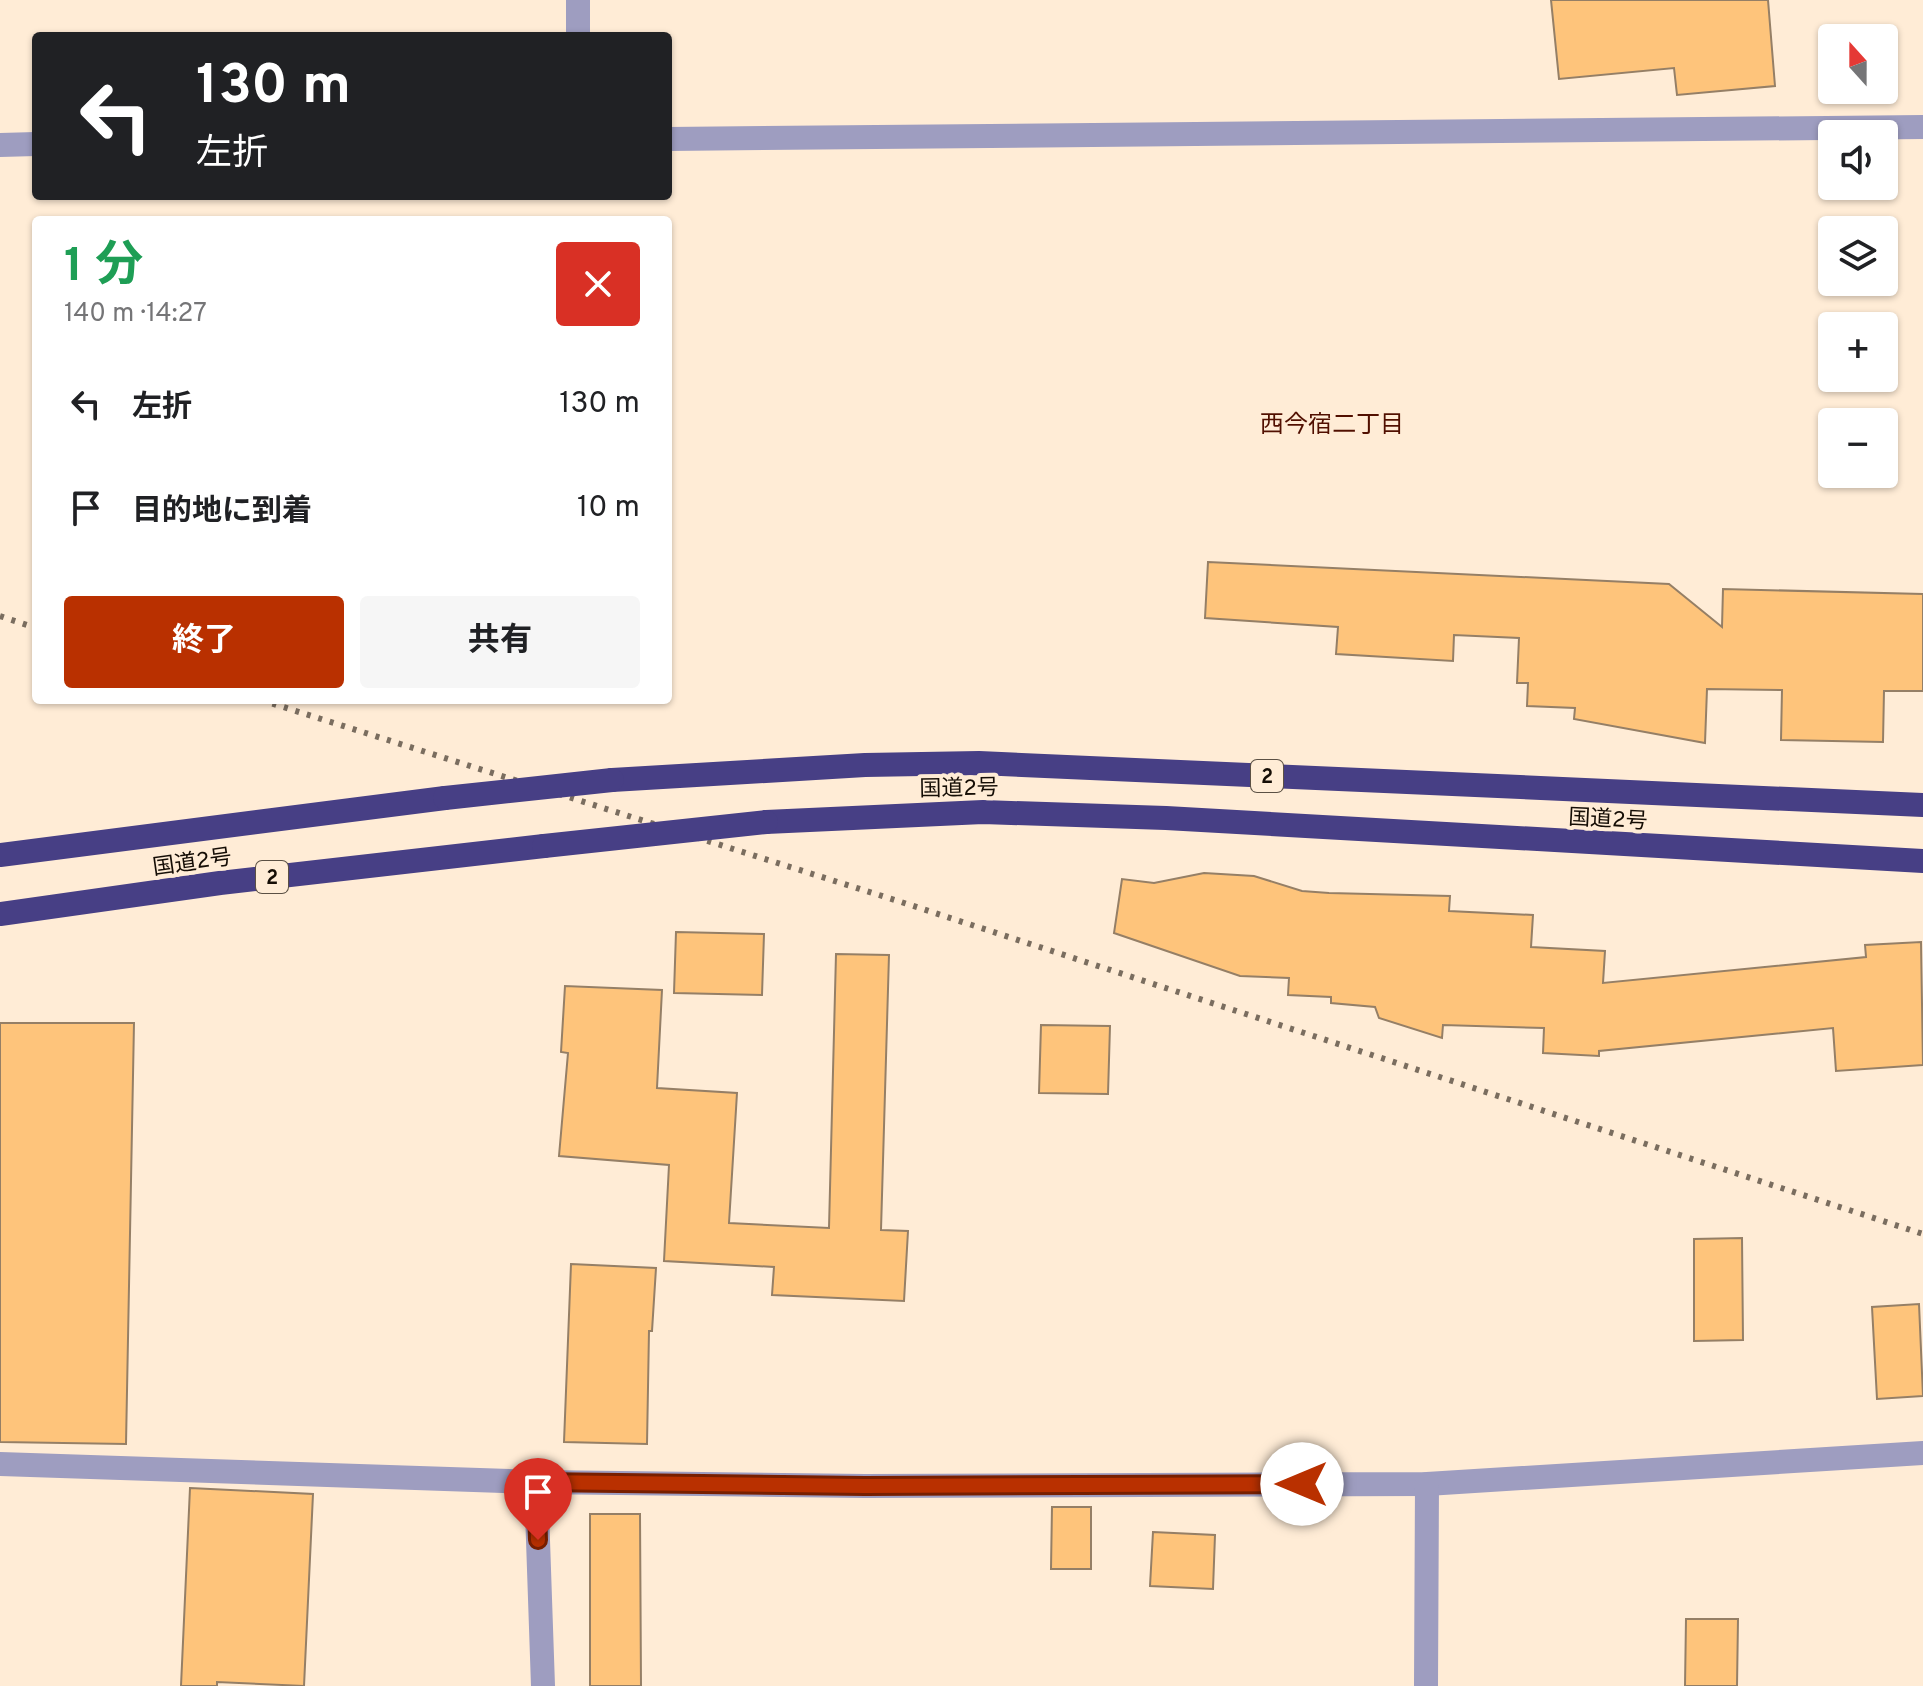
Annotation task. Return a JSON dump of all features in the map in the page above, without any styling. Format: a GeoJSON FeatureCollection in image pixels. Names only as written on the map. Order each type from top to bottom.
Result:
{"type":"FeatureCollection","features":[{"type":"Feature","properties":{"kind":"highway","name":"国道2号"},"geometry":{"type":"LineString","coordinates":[[0,855],[445,798],[612,780],[865,765],[979,763],[1923,805]]}},
{"type":"Feature","properties":{"kind":"highway","name":"国道2号"},"geometry":{"type":"LineString","coordinates":[[0,914],[220,883],[544,846],[766,822],[878,815],[998,812],[1166,818],[1923,861]]}},
{"type":"Feature","properties":{"kind":"street"},"geometry":{"type":"LineString","coordinates":[[578,0],[578,32]]}},
{"type":"Feature","properties":{"kind":"street"},"geometry":{"type":"LineString","coordinates":[[672,139],[1923,127]]}},
{"type":"Feature","properties":{"kind":"street"},"geometry":{"type":"LineString","coordinates":[[0,145],[32,144]]}},
{"type":"Feature","properties":{"kind":"street"},"geometry":{"type":"LineString","coordinates":[[0,1464],[536,1482],[865,1486],[1427,1484],[1923,1453]]}},
{"type":"Feature","properties":{"kind":"street"},"geometry":{"type":"LineString","coordinates":[[536,1482],[543,1686]]}},
{"type":"Feature","properties":{"kind":"street"},"geometry":{"type":"LineString","coordinates":[[1426,1686],[1427,1484]]}},
{"type":"Feature","properties":{"kind":"building"},"geometry":{"type":"Polygon","coordinates":[[[1551,0],[1768,0],[1775,86],[1677,95],[1674,68],[1559,79],[1551,0]]]}},
{"type":"Feature","properties":{"kind":"building"},"geometry":{"type":"Polygon","coordinates":[[[1208,562],[1669,584],[1722,627],[1723,589],[1923,594],[1923,691],[1884,691],[1883,742],[1781,740],[1782,690],[1707,689],[1705,743],[1574,719],[1575,708],[1527,706],[1528,683],[1517,683],[1519,638],[1454,635],[1453,661],[1336,654],[1338,627],[1205,618],[1208,562]]]}},
{"type":"Feature","properties":{"kind":"building"},"geometry":{"type":"Polygon","coordinates":[[[1204,873],[1254,876],[1302,891],[1450,896],[1449,911],[1533,915],[1531,947],[1605,951],[1603,983],[1866,957],[1865,945],[1921,942],[1923,1065],[1836,1071],[1833,1028],[1599,1051],[1599,1056],[1543,1053],[1544,1028],[1443,1025],[1442,1038],[1379,1018],[1375,1007],[1331,1003],[1331,997],[1288,995],[1289,978],[1240,976],[1114,933],[1122,879],[1154,883],[1204,873]]]}},
{"type":"Feature","properties":{"kind":"building"},"geometry":{"type":"Polygon","coordinates":[[[676,932],[764,934],[762,995],[674,993],[676,932]]]}},
{"type":"Feature","properties":{"kind":"building"},"geometry":{"type":"Polygon","coordinates":[[[836,954],[889,955],[881,1230],[908,1231],[904,1301],[772,1295],[774,1267],[664,1261],[669,1165],[559,1156],[568,1053],[561,1052],[565,986],[662,990],[657,1088],[737,1093],[729,1223],[829,1228],[836,954]]]}},
{"type":"Feature","properties":{"kind":"building"},"geometry":{"type":"Polygon","coordinates":[[[0,1023],[134,1023],[126,1444],[0,1442],[0,1023]]]}},
{"type":"Feature","properties":{"kind":"building"},"geometry":{"type":"Polygon","coordinates":[[[1041,1025],[1110,1026],[1108,1094],[1039,1093],[1041,1025]]]}},
{"type":"Feature","properties":{"kind":"building"},"geometry":{"type":"Polygon","coordinates":[[[1742,1238],[1743,1340],[1694,1341],[1694,1239],[1742,1238]]]}},
{"type":"Feature","properties":{"kind":"building"},"geometry":{"type":"Polygon","coordinates":[[[571,1264],[656,1268],[652,1331],[649,1331],[647,1444],[564,1442],[571,1264]]]}},
{"type":"Feature","properties":{"kind":"building"},"geometry":{"type":"Polygon","coordinates":[[[1919,1304],[1923,1396],[1877,1399],[1872,1307],[1919,1304]]]}},
{"type":"Feature","properties":{"kind":"building"},"geometry":{"type":"Polygon","coordinates":[[[190,1488],[313,1494],[304,1686],[217,1682],[217,1686],[181,1686],[190,1488]]]}},
{"type":"Feature","properties":{"kind":"building"},"geometry":{"type":"Polygon","coordinates":[[[1052,1507],[1091,1507],[1091,1569],[1051,1569],[1052,1507]]]}},
{"type":"Feature","properties":{"kind":"building"},"geometry":{"type":"Polygon","coordinates":[[[590,1514],[640,1514],[641,1686],[590,1686],[590,1514]]]}},
{"type":"Feature","properties":{"kind":"building"},"geometry":{"type":"Polygon","coordinates":[[[1153,1532],[1215,1535],[1213,1589],[1150,1586],[1153,1532]]]}},
{"type":"Feature","properties":{"kind":"building"},"geometry":{"type":"Polygon","coordinates":[[[1686,1619],[1738,1619],[1737,1686],[1685,1686],[1686,1619]]]}},
{"type":"Feature","properties":{"kind":"railway"},"geometry":{"type":"LineString","coordinates":[[0,616],[32,627]]}},
{"type":"Feature","properties":{"kind":"railway"},"geometry":{"type":"LineString","coordinates":[[274,704],[898,901],[1923,1234]]}},
{"type":"Feature","properties":{"kind":"district","name":"西今宿二丁目"},"geometry":{"type":"Point","coordinates":[1332,424]}},
{"type":"Feature","properties":{"kind":"route"},"geometry":{"type":"LineString","coordinates":[[538,1540],[536,1482],[865,1486],[1302,1484]]}}]}
